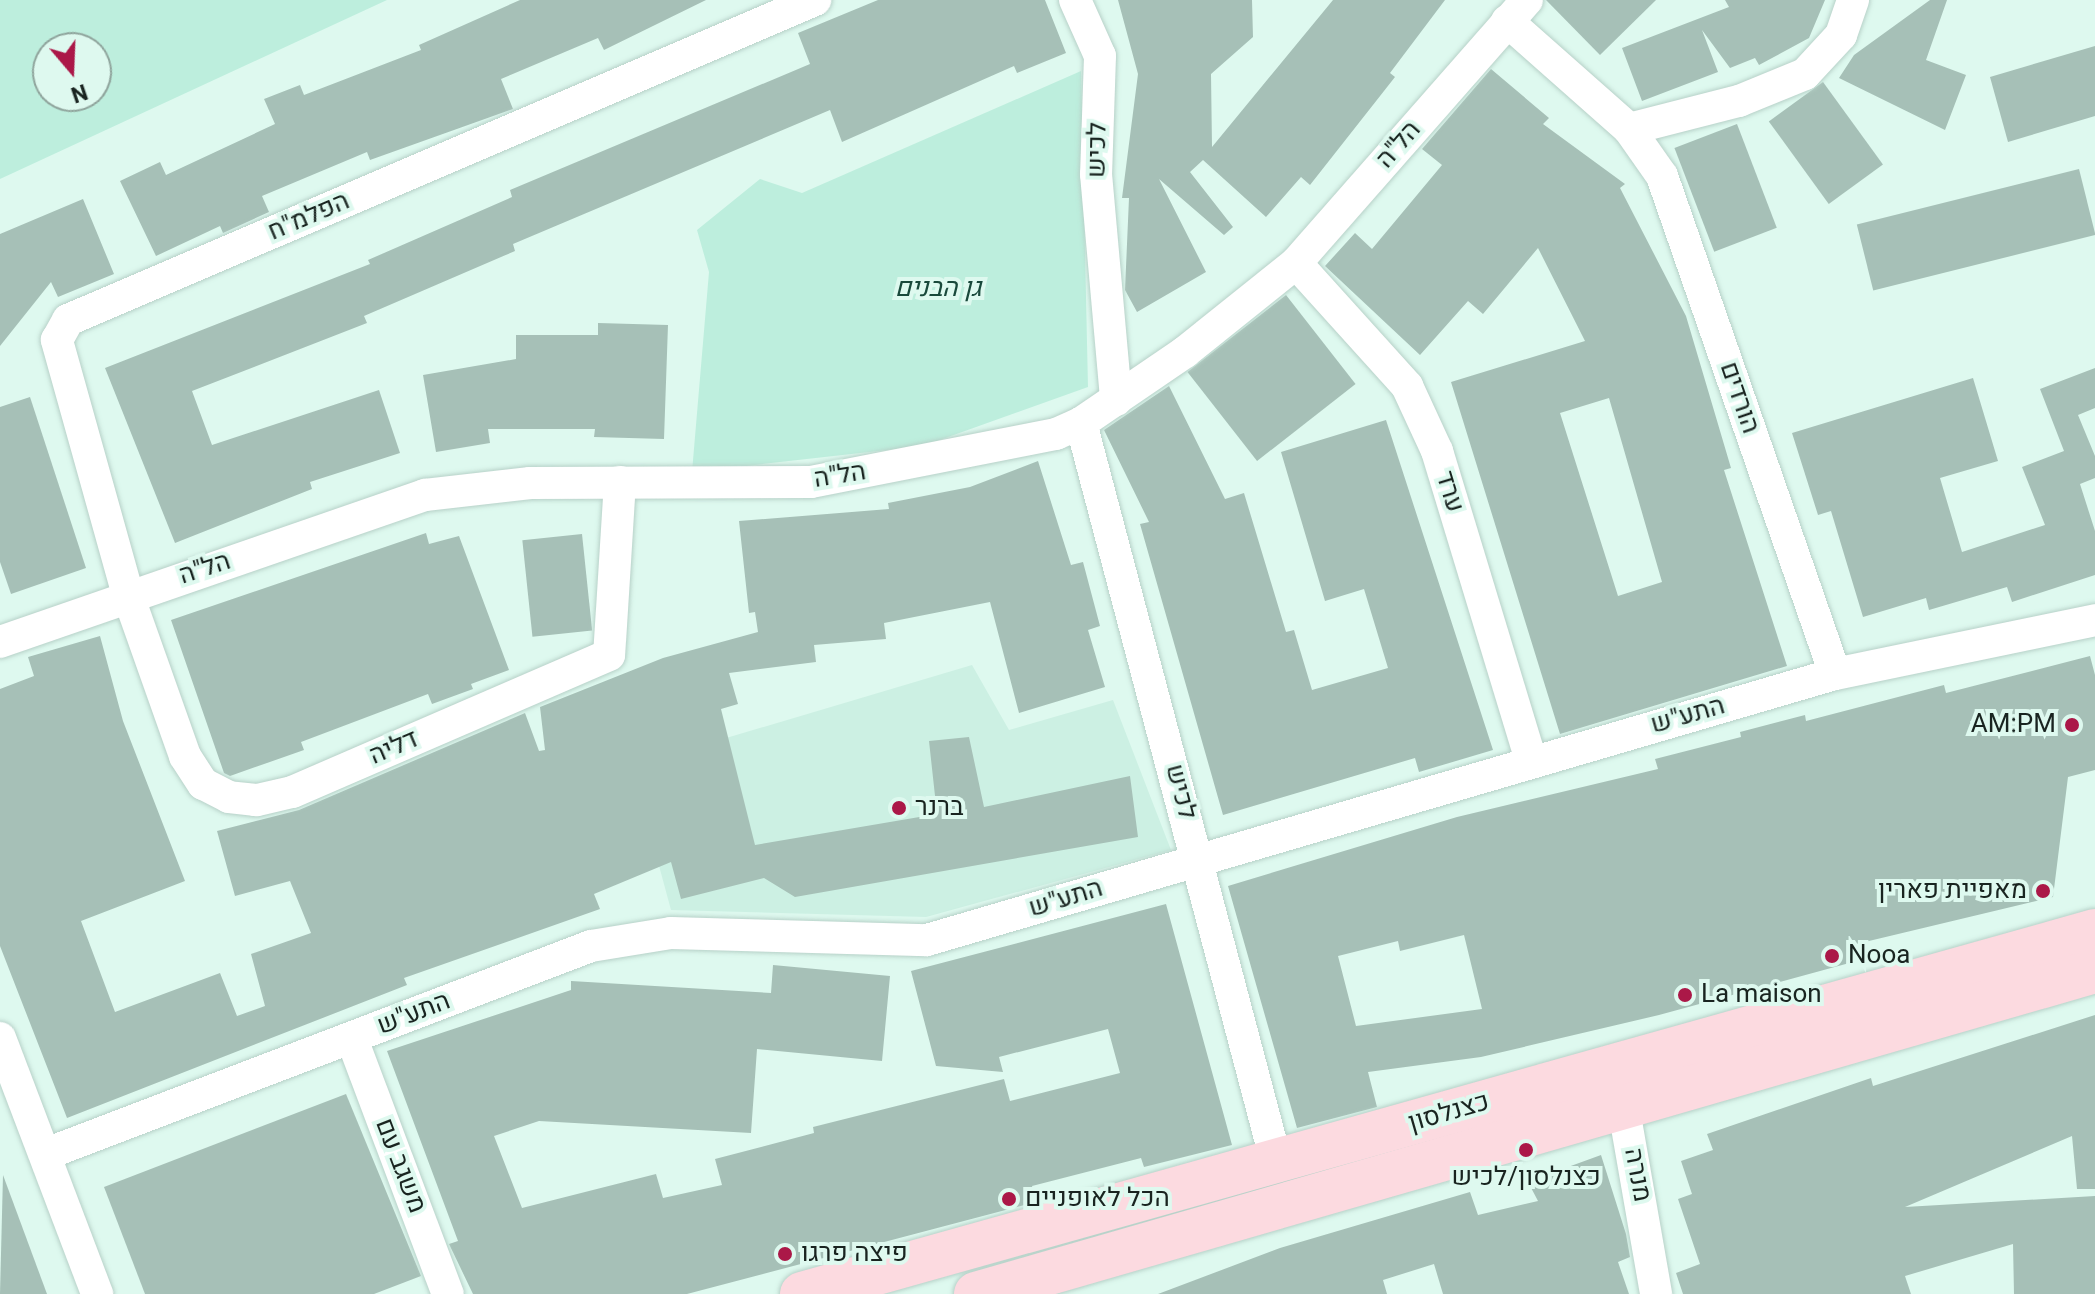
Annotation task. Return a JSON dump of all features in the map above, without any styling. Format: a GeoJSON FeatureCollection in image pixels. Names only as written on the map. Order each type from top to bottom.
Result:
{"type":"FeatureCollection","features":[{"type":"Feature","properties":{"kind":"street","name":"הפלמ\"ח"},"geometry":{"type":"LineString","coordinates":[[128,595],[57,340],[68,320],[815,0]]}},
{"type":"Feature","properties":{"kind":"street","name":"לכיש"},"geometry":{"type":"LineString","coordinates":[[1075,0],[1100,56],[1096,174],[1116,400]]}},
{"type":"Feature","properties":{"kind":"street"},"geometry":{"type":"LineString","coordinates":[[1629,129],[1739,101],[1805,74],[1841,35],[1853,0]]}},
{"type":"Feature","properties":{"kind":"street","name":"הל\"ה"},"geometry":{"type":"LineString","coordinates":[[0,642],[128,595],[425,495],[530,483],[811,482],[983,452],[1081,423],[1116,400],[1296,263],[1517,11]]}},
{"type":"Feature","properties":{"kind":"street","name":"הורדים"},"geometry":{"type":"LineString","coordinates":[[1517,11],[1629,129],[1662,176],[1835,674]]}},
{"type":"Feature","properties":{"kind":"street","name":"ערד"},"geometry":{"type":"LineString","coordinates":[[1296,263],[1407,386],[1437,451],[1531,760]]}},
{"type":"Feature","properties":{"kind":"street","name":"לכיש"},"geometry":{"type":"LineString","coordinates":[[1081,423],[1276,1161]]}},
{"type":"Feature","properties":{"kind":"street","name":"דליה"},"geometry":{"type":"LineString","coordinates":[[128,595],[185,756],[203,784],[229,797],[256,800],[292,792],[609,655],[620,482]]}},
{"type":"Feature","properties":{"kind":"street","name":"התע\"ש"},"geometry":{"type":"LineString","coordinates":[[46,1154],[591,946],[628,937],[671,933],[927,940],[1531,760],[1835,674],[2095,620]]}},
{"type":"Feature","properties":{"kind":"street","name":"כצנלסון"},"geometry":{"type":"LineString","coordinates":[[802,1294],[867,1285],[1276,1161],[2095,931]]}},
{"type":"Feature","properties":{"kind":"street","name":"כצנלסון"},"geometry":{"type":"LineString","coordinates":[[976,1294],[1622,1104],[2095,971]]}},
{"type":"Feature","properties":{"kind":"street"},"geometry":{"type":"LineString","coordinates":[[0,1038],[97,1294]]}},
{"type":"Feature","properties":{"kind":"street","name":"משגב עם"},"geometry":{"type":"LineString","coordinates":[[352,1039],[448,1294]]}},
{"type":"Feature","properties":{"kind":"street","name":"מנרה"},"geometry":{"type":"LineString","coordinates":[[1636,1061],[1622,1079],[1622,1104],[1656,1294]]}},
{"type":"Feature","properties":{"kind":"shaded area","name":"ברנר"},"geometry":{"type":"Polygon","coordinates":[[[972,665],[1009,730],[1113,700],[1171,850],[926,917],[671,910],[632,766],[972,665]]]}},
{"type":"Feature","properties":{"kind":"green space"},"geometry":{"type":"Polygon","coordinates":[[[0,0],[387,0],[0,179],[0,0]]]}},
{"type":"Feature","properties":{"kind":"green space","name":"גן הבנים"},"geometry":{"type":"Polygon","coordinates":[[[1081,71],[1088,387],[923,446],[692,472],[709,272],[697,230],[760,179],[802,193],[1081,71]]]}},
{"type":"Feature","properties":{"kind":"building"},"geometry":{"type":"Polygon","coordinates":[[[520,0],[706,0],[604,50],[598,38],[501,79],[513,109],[370,160],[367,152],[262,196],[269,212],[223,233],[220,226],[156,256],[120,181],[160,162],[166,175],[275,124],[264,99],[300,85],[304,95],[421,50],[419,45],[520,0]]]}},
{"type":"Feature","properties":{"kind":"building"},"geometry":{"type":"Polygon","coordinates":[[[878,0],[1045,0],[1066,53],[1017,73],[1014,66],[842,142],[830,110],[513,244],[515,251],[364,316],[367,323],[192,391],[212,445],[379,390],[400,453],[310,482],[312,489],[175,543],[105,368],[370,264],[368,260],[512,197],[510,190],[810,64],[798,33],[878,0]]]}},
{"type":"Feature","properties":{"kind":"building"},"geometry":{"type":"Polygon","coordinates":[[[1118,0],[1252,0],[1253,37],[1211,74],[1212,147],[1333,0],[1445,0],[1390,73],[1395,77],[1310,185],[1301,177],[1266,217],[1203,160],[1190,172],[1233,227],[1224,235],[1159,179],[1206,272],[1137,312],[1125,290],[1129,198],[1122,198],[1138,74],[1118,0]]]}},
{"type":"Feature","properties":{"kind":"building"},"geometry":{"type":"Polygon","coordinates":[[[1546,0],[1656,0],[1600,55],[1546,0]]]}},
{"type":"Feature","properties":{"kind":"building"},"geometry":{"type":"Polygon","coordinates":[[[1725,0],[1825,0],[1809,38],[1759,65],[1755,58],[1730,68],[1702,30],[1718,72],[1642,101],[1622,48],[1729,7],[1725,0]]]}},
{"type":"Feature","properties":{"kind":"building"},"geometry":{"type":"Polygon","coordinates":[[[1930,0],[1947,0],[1926,60],[1966,75],[1945,130],[1839,78],[1854,55],[1930,0]]]}},
{"type":"Feature","properties":{"kind":"building"},"geometry":{"type":"Polygon","coordinates":[[[2095,46],[2095,116],[2008,142],[1990,77],[2095,46]]]}},
{"type":"Feature","properties":{"kind":"building"},"geometry":{"type":"Polygon","coordinates":[[[1491,69],[1549,118],[1543,124],[1625,184],[1620,188],[1686,316],[1731,468],[1724,470],[1787,666],[1560,734],[1451,382],[1585,341],[1538,248],[1483,314],[1468,301],[1420,355],[1325,266],[1355,233],[1372,249],[1442,165],[1422,149],[1491,69]],[[1609,398],[1560,413],[1618,596],[1662,582],[1609,398]]]}},
{"type":"Feature","properties":{"kind":"building"},"geometry":{"type":"Polygon","coordinates":[[[1823,82],[1883,165],[1829,204],[1769,121],[1823,82]]]}},
{"type":"Feature","properties":{"kind":"building"},"geometry":{"type":"Polygon","coordinates":[[[1737,124],[1777,228],[1714,252],[1674,148],[1737,124]]]}},
{"type":"Feature","properties":{"kind":"building"},"geometry":{"type":"Polygon","coordinates":[[[2079,169],[2095,235],[1873,290],[1857,224],[2079,169]]]}},
{"type":"Feature","properties":{"kind":"building"},"geometry":{"type":"Polygon","coordinates":[[[83,199],[114,274],[58,297],[51,282],[0,346],[0,234],[83,199]]]}},
{"type":"Feature","properties":{"kind":"building"},"geometry":{"type":"Polygon","coordinates":[[[1286,295],[1356,384],[1257,461],[1187,372],[1286,295]]]}},
{"type":"Feature","properties":{"kind":"building"},"geometry":{"type":"Polygon","coordinates":[[[598,323],[668,325],[664,439],[594,437],[595,429],[488,429],[490,443],[436,452],[423,375],[516,359],[516,335],[598,335],[598,323]]]}},
{"type":"Feature","properties":{"kind":"building"},"geometry":{"type":"Polygon","coordinates":[[[2095,368],[2095,408],[2078,415],[2095,456],[2095,478],[2080,484],[2095,531],[2095,575],[2012,602],[2007,587],[1929,610],[1926,598],[1863,617],[1831,511],[1818,515],[1792,433],[1973,378],[1998,461],[1940,478],[1962,552],[2045,525],[2022,467],[2064,451],[2040,389],[2095,368]]]}},
{"type":"Feature","properties":{"kind":"building"},"geometry":{"type":"Polygon","coordinates":[[[1169,386],[1225,499],[1244,493],[1286,632],[1294,630],[1312,690],[1388,668],[1364,589],[1325,601],[1281,452],[1386,420],[1493,750],[1419,772],[1415,758],[1223,815],[1140,524],[1149,522],[1104,430],[1169,386]]]}},
{"type":"Feature","properties":{"kind":"building"},"geometry":{"type":"Polygon","coordinates":[[[30,397],[86,568],[11,594],[0,562],[0,407],[30,397]]]}},
{"type":"Feature","properties":{"kind":"building"},"geometry":{"type":"Polygon","coordinates":[[[1038,461],[1071,565],[1083,562],[1100,626],[1088,630],[1105,687],[1019,713],[990,602],[884,623],[886,639],[814,645],[816,662],[729,673],[738,704],[721,709],[755,845],[937,814],[929,741],[969,737],[984,807],[1130,776],[1138,837],[795,897],[764,878],[681,899],[671,862],[594,894],[600,909],[404,978],[407,985],[67,1118],[0,946],[0,689],[34,676],[28,657],[100,636],[123,721],[185,881],[81,921],[115,1012],[220,973],[237,1016],[265,1006],[251,954],[311,933],[290,881],[235,896],[217,831],[299,810],[525,713],[539,751],[545,750],[540,707],[663,658],[758,632],[755,612],[749,613],[739,521],[889,509],[888,503],[970,487],[1038,461]]]}},
{"type":"Feature","properties":{"kind":"building"},"geometry":{"type":"Polygon","coordinates":[[[426,533],[429,544],[459,536],[509,670],[471,684],[473,689],[432,704],[428,694],[301,742],[304,750],[230,776],[224,773],[171,620],[426,533]]]}},
{"type":"Feature","properties":{"kind":"building"},"geometry":{"type":"Polygon","coordinates":[[[582,534],[592,630],[532,637],[522,540],[582,534]]]}},
{"type":"Feature","properties":{"kind":"building"},"geometry":{"type":"Polygon","coordinates":[[[2090,656],[2095,675],[2095,770],[2068,777],[2053,897],[1848,946],[1853,962],[1659,1015],[1481,1057],[1368,1072],[1377,1107],[1297,1128],[1228,886],[1457,817],[1658,769],[1655,759],[1741,737],[1740,732],[1805,715],[1806,721],[1944,685],[1946,693],[2090,656]],[[1464,935],[1400,951],[1398,941],[1338,956],[1356,1026],[1482,1009],[1464,935]]]}},
{"type":"Feature","properties":{"kind":"building"},"geometry":{"type":"Polygon","coordinates":[[[1166,904],[1232,1145],[1144,1167],[1141,1158],[1032,1186],[1036,1202],[687,1294],[473,1294],[449,1244],[458,1241],[387,1051],[571,990],[571,981],[771,993],[773,965],[890,976],[882,1061],[757,1049],[751,1133],[539,1121],[494,1136],[522,1208],[656,1174],[663,1198],[722,1185],[715,1159],[814,1133],[813,1127],[1004,1079],[1010,1101],[1120,1073],[1108,1029],[999,1057],[1003,1072],[936,1066],[911,971],[1166,904]]]}},
{"type":"Feature","properties":{"kind":"building"},"geometry":{"type":"Polygon","coordinates":[[[2095,1015],[2095,1189],[2077,1189],[2072,1136],[1905,1207],[2095,1196],[2095,1294],[2014,1294],[2013,1244],[1905,1276],[1911,1294],[1683,1294],[1676,1273],[1700,1264],[1678,1199],[1692,1194],[1681,1161],[1713,1150],[1707,1134],[1871,1078],[1873,1086],[2095,1015]]]}},
{"type":"Feature","properties":{"kind":"building"},"geometry":{"type":"Polygon","coordinates":[[[346,1094],[421,1276],[374,1294],[145,1294],[104,1187],[346,1094]]]}},
{"type":"Feature","properties":{"kind":"building"},"geometry":{"type":"Polygon","coordinates":[[[1601,1155],[1626,1234],[1630,1257],[1618,1262],[1629,1294],[1443,1294],[1434,1264],[1383,1280],[1387,1294],[1158,1294],[1280,1248],[1470,1192],[1478,1215],[1538,1201],[1528,1182],[1569,1171],[1568,1167],[1601,1155]]]}},
{"type":"Feature","properties":{"kind":"building"},"geometry":{"type":"Polygon","coordinates":[[[3,1175],[47,1294],[0,1294],[3,1175]]]}},
{"type":"Feature","properties":{"kind":"place","name":"AM:PM"},"geometry":{"type":"Point","coordinates":[2072,725]}},
{"type":"Feature","properties":{"kind":"place","name":"ברנר"},"geometry":{"type":"Point","coordinates":[899,808]}},
{"type":"Feature","properties":{"kind":"place","name":"מאפיית פארין"},"geometry":{"type":"Point","coordinates":[2043,891]}},
{"type":"Feature","properties":{"kind":"place","name":"Nooa"},"geometry":{"type":"Point","coordinates":[1832,956]}},
{"type":"Feature","properties":{"kind":"place","name":"La maison"},"geometry":{"type":"Point","coordinates":[1685,995]}},
{"type":"Feature","properties":{"kind":"place","name":"כצנלסון/לכיש"},"geometry":{"type":"Point","coordinates":[1526,1150]}},
{"type":"Feature","properties":{"kind":"place","name":"הכל לאופניים"},"geometry":{"type":"Point","coordinates":[1009,1199]}},
{"type":"Feature","properties":{"kind":"place","name":"פיצה פרגו"},"geometry":{"type":"Point","coordinates":[785,1254]}}]}
